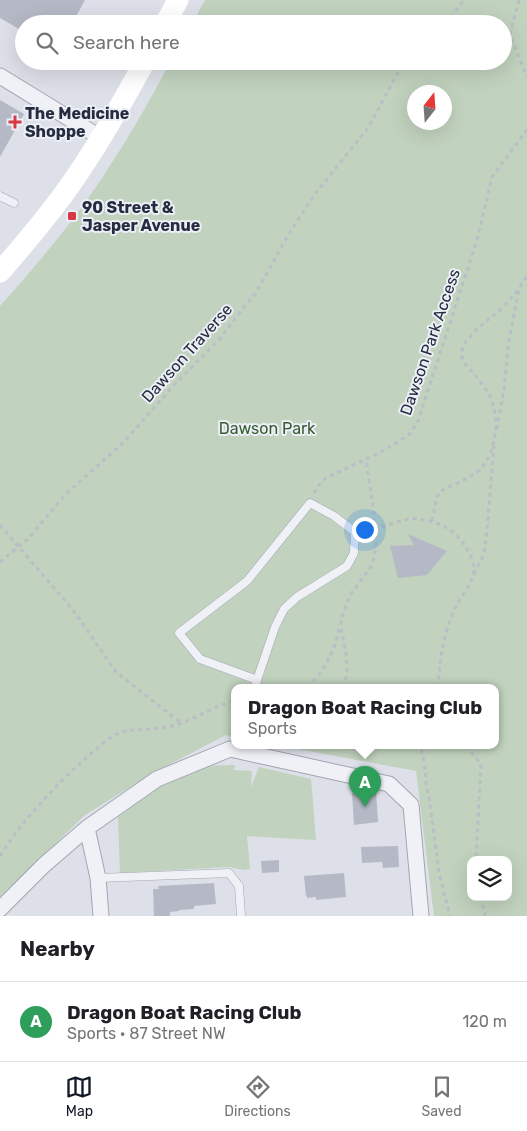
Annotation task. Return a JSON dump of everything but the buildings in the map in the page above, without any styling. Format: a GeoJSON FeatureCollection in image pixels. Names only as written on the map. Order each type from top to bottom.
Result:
{"type":"FeatureCollection","features":[{"type":"Feature","properties":{"kind":"main road"},"geometry":{"type":"LineString","coordinates":[[170,15],[178,0]]}},
{"type":"Feature","properties":{"kind":"main road"},"geometry":{"type":"LineString","coordinates":[[0,272],[58,202],[101,138],[139,70]]}},
{"type":"Feature","properties":{"kind":"street"},"geometry":{"type":"LineString","coordinates":[[1,78],[101,138]]}},
{"type":"Feature","properties":{"kind":"street"},"geometry":{"type":"LineString","coordinates":[[0,909],[44,865],[87,828],[157,779],[231,745]]}},
{"type":"Feature","properties":{"kind":"street"},"geometry":{"type":"LineString","coordinates":[[248,749],[389,784],[411,805],[421,916]]}},
{"type":"Feature","properties":{"kind":"street"},"geometry":{"type":"LineString","coordinates":[[87,828],[98,878],[101,916]]}},
{"type":"Feature","properties":{"kind":"lane"},"geometry":{"type":"LineString","coordinates":[[0,196],[14,203]]}},
{"type":"Feature","properties":{"kind":"lane"},"geometry":{"type":"LineString","coordinates":[[256,684],[275,627],[284,609],[297,597],[348,566],[354,553],[355,532],[334,516],[310,503],[247,581],[180,633],[200,659],[257,680]]}},
{"type":"Feature","properties":{"kind":"lane"},"geometry":{"type":"LineString","coordinates":[[98,878],[230,873],[239,886],[241,916]]}},
{"type":"Feature","properties":{"kind":"path"},"geometry":{"type":"LineString","coordinates":[[453,15],[464,0]]}},
{"type":"Feature","properties":{"kind":"path"},"geometry":{"type":"LineString","coordinates":[[512,26],[519,0]]}},
{"type":"Feature","properties":{"kind":"path"},"geometry":{"type":"LineString","coordinates":[[512,39],[527,77]]}},
{"type":"Feature","properties":{"kind":"path","name":"Dawson Traverse"},"geometry":{"type":"LineString","coordinates":[[0,562],[29,538],[64,496],[125,441],[173,386],[217,342],[257,291],[288,235],[315,194],[368,128],[397,74],[401,70]]}},
{"type":"Feature","properties":{"kind":"path","name":"Dawson Park Access"},"geometry":{"type":"LineString","coordinates":[[310,503],[313,494],[323,480],[395,444],[410,434],[418,421],[477,240],[492,177],[527,130]]}},
{"type":"Feature","properties":{"kind":"path"},"geometry":{"type":"LineString","coordinates":[[432,521],[441,491],[477,472],[486,461],[495,440],[493,406],[488,392],[474,374],[467,369],[462,358],[462,345],[506,304],[527,276]]}},
{"type":"Feature","properties":{"kind":"path"},"geometry":{"type":"LineString","coordinates":[[438,684],[444,638],[456,607],[479,567],[484,554],[495,440],[504,389],[509,340],[519,288]]}},
{"type":"Feature","properties":{"kind":"path"},"geometry":{"type":"LineString","coordinates":[[311,684],[332,655],[341,619],[350,595],[371,567],[375,554],[374,513],[366,460]]}},
{"type":"Feature","properties":{"kind":"path"},"geometry":{"type":"LineString","coordinates":[[355,532],[373,530],[412,519],[432,521],[446,526],[458,535],[466,547],[472,560],[474,575]]}},
{"type":"Feature","properties":{"kind":"path"},"geometry":{"type":"LineString","coordinates":[[0,525],[73,610],[116,672],[182,723]]}},
{"type":"Feature","properties":{"kind":"path"},"geometry":{"type":"LineString","coordinates":[[341,619],[346,654],[347,672],[345,684]]}},
{"type":"Feature","properties":{"kind":"path"},"geometry":{"type":"LineString","coordinates":[[0,856],[33,811],[76,767],[104,742],[129,730],[154,729],[182,723],[231,702]]}},
{"type":"Feature","properties":{"kind":"path"},"geometry":{"type":"LineString","coordinates":[[422,749],[439,874],[450,916]]}},
{"type":"Feature","properties":{"kind":"path"},"geometry":{"type":"LineString","coordinates":[[468,749],[481,764],[476,856]]}},
{"type":"Feature","properties":{"kind":"path"},"geometry":{"type":"LineString","coordinates":[[482,901],[485,916]]}},
{"type":"Feature","properties":{"kind":"green space","name":"Dawson Park"},"geometry":{"type":"Polygon","coordinates":[[[205,0],[527,0],[527,916],[434,916],[416,771],[298,749],[499,749],[499,684],[231,684],[231,736],[226,735],[151,774],[85,815],[0,897],[0,306],[84,204],[117,154],[166,70],[512,70],[512,15],[197,15],[205,0]]]}},
{"type":"Feature","properties":{"kind":"green space"},"geometry":{"type":"Polygon","coordinates":[[[235,765],[234,770],[252,771],[251,787],[259,767],[311,779],[316,840],[247,836],[250,869],[244,870],[228,867],[120,873],[118,817],[178,774],[200,766],[235,765]]]}},
{"type":"Feature","properties":{"kind":"place","name":"The Medicine Shoppe"},"geometry":{"type":"Point","coordinates":[15,122]}},
{"type":"Feature","properties":{"kind":"place","name":"90 Street & Jasper Avenue"},"geometry":{"type":"Point","coordinates":[72,216]}},
{"type":"Feature","properties":{"kind":"place","name":"Dragon Boat Racing Club"},"geometry":{"type":"Point","coordinates":[365,807]}}]}
